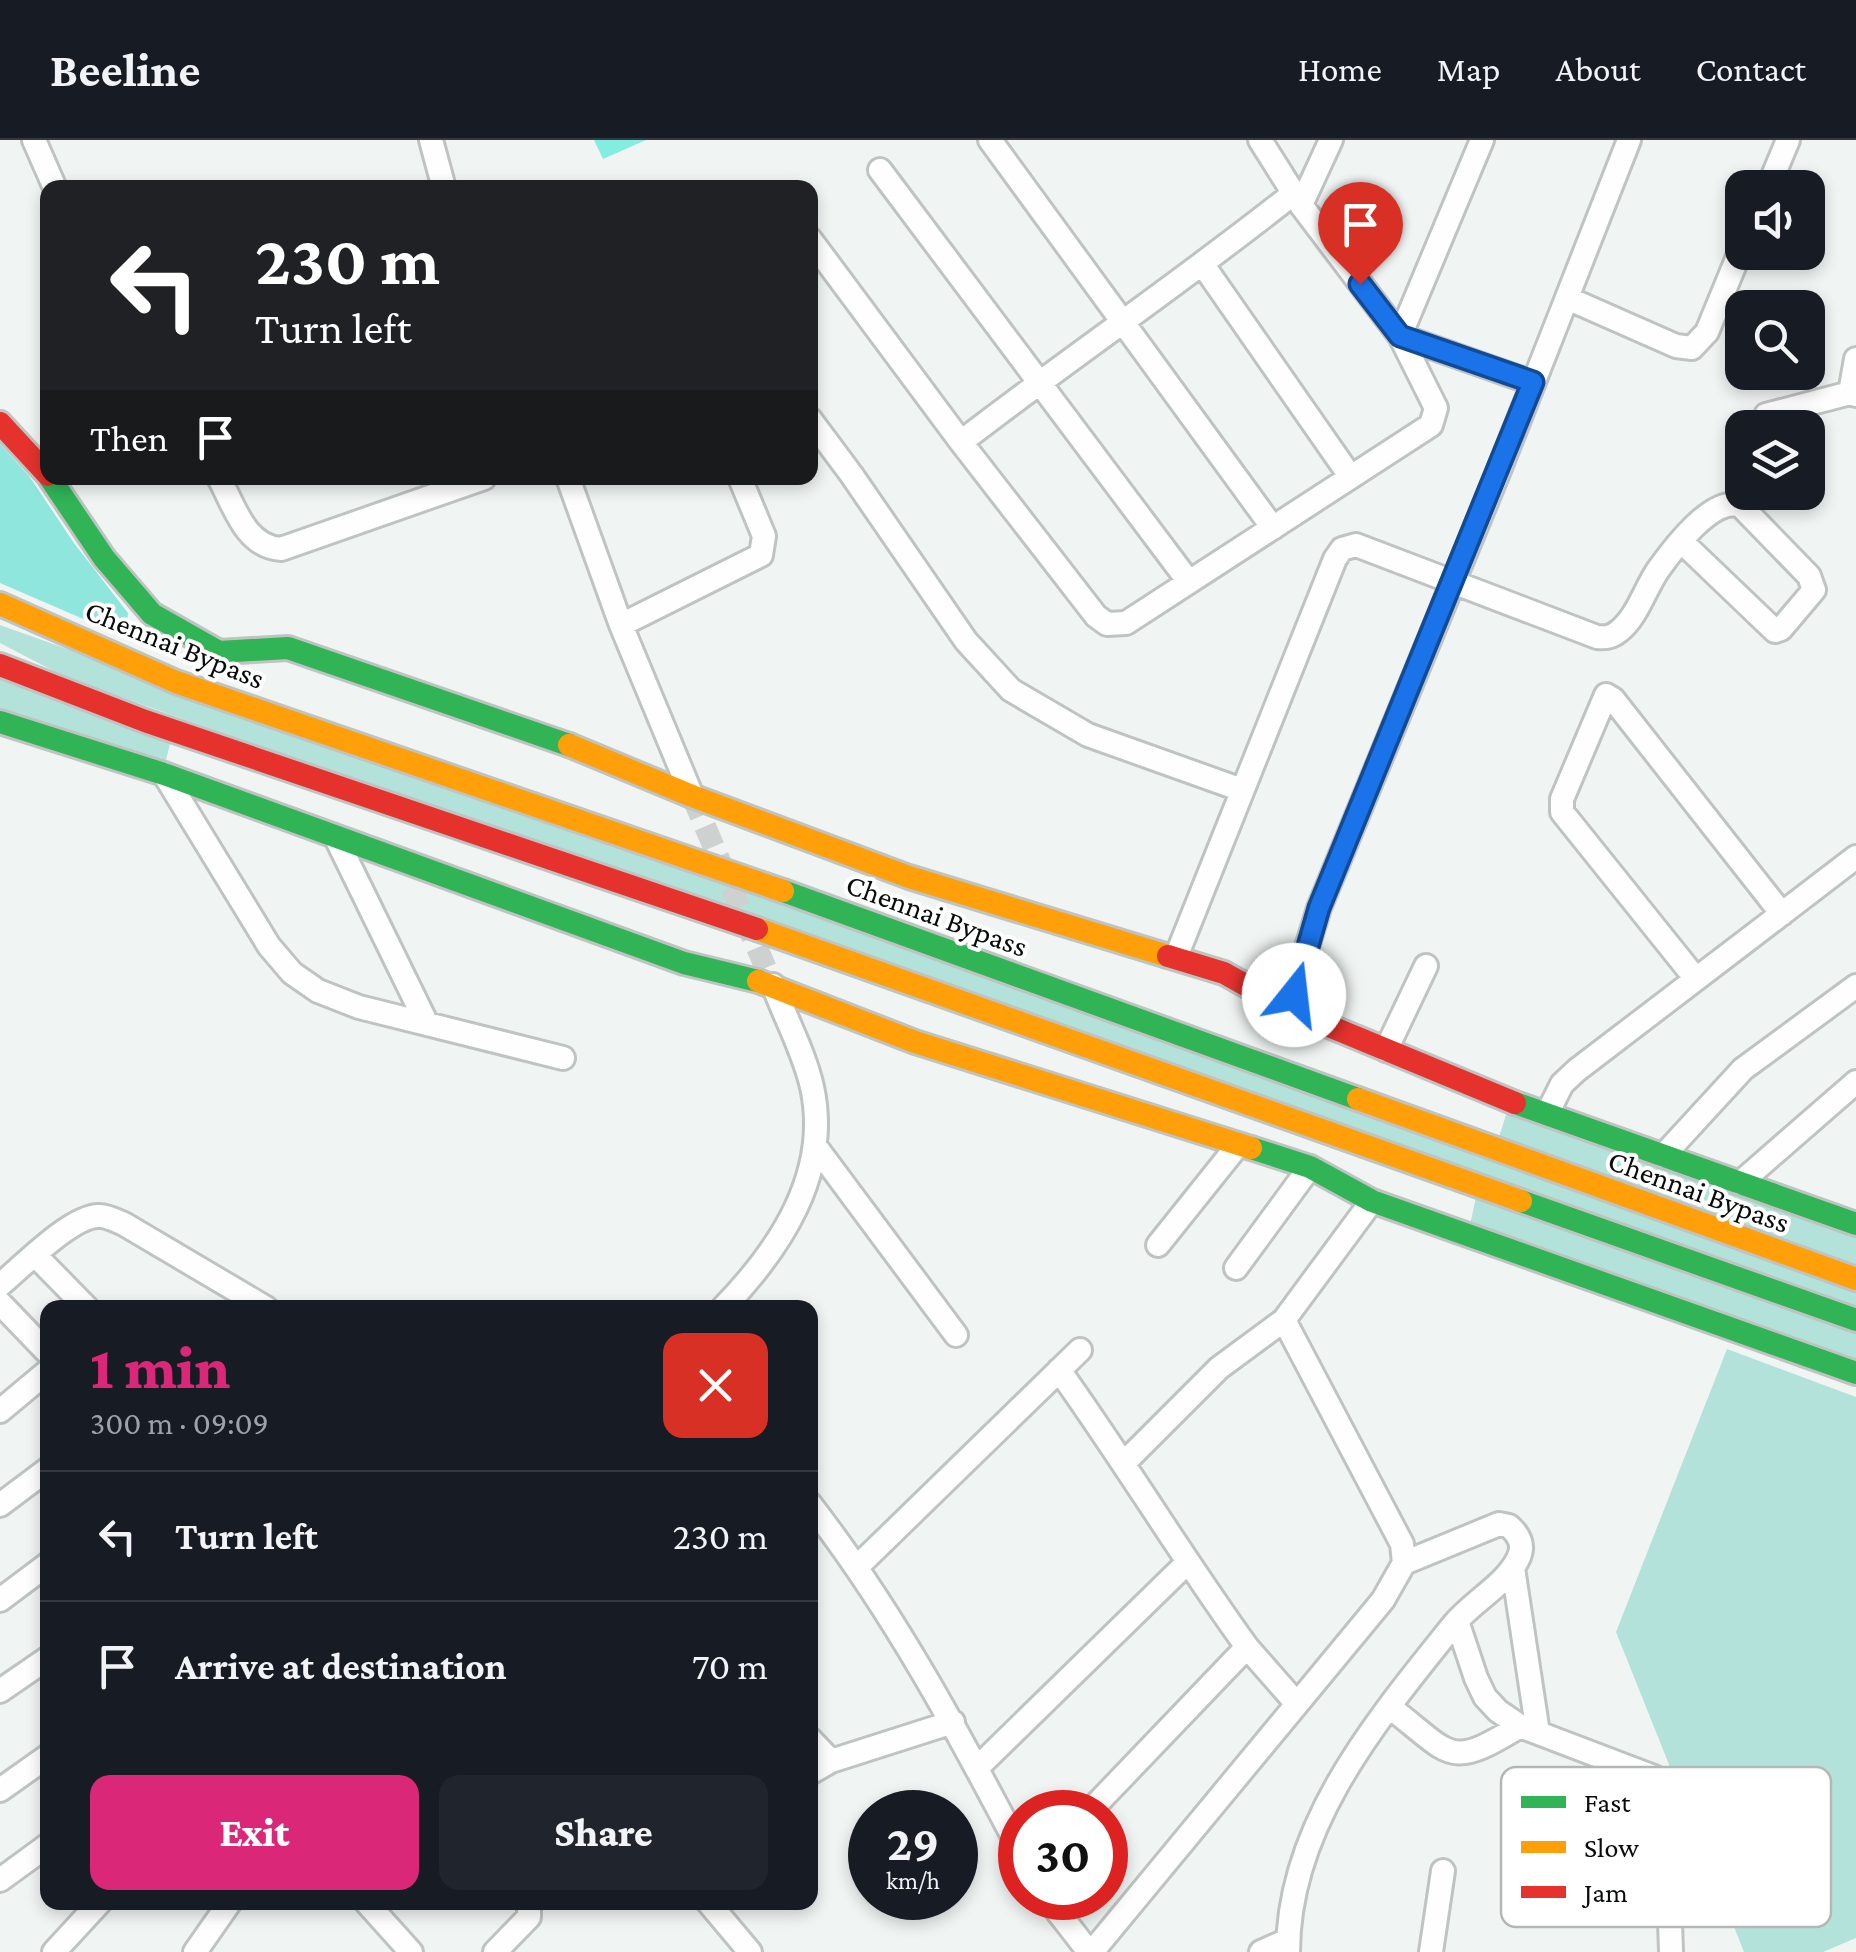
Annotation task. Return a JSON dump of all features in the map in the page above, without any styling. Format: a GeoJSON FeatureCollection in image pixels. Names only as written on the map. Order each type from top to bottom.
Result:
{"type":"FeatureCollection","features":[{"type":"Feature","properties":{"kind":"main road"},"geometry":{"type":"LineString","coordinates":[[0,423],[40,466]]}},
{"type":"Feature","properties":{"kind":"main road"},"geometry":{"type":"LineString","coordinates":[[55,485],[104,558],[152,614],[219,652],[288,648],[603,757],[692,796],[909,877],[1224,974],[1288,1008],[1498,1098],[1548,1112],[1856,1223]]}},
{"type":"Feature","properties":{"kind":"main road","name":"Chennai Bypass"},"geometry":{"type":"LineString","coordinates":[[0,604],[176,682],[783,891],[1856,1280]]}},
{"type":"Feature","properties":{"kind":"main road"},"geometry":{"type":"LineString","coordinates":[[0,665],[146,721],[804,945],[1856,1320]]}},
{"type":"Feature","properties":{"kind":"main road"},"geometry":{"type":"LineString","coordinates":[[0,722],[164,774],[684,963],[773,985],[916,1042],[1310,1168],[1372,1201],[1856,1373]]}},
{"type":"Feature","properties":{"kind":"street"},"geometry":{"type":"LineString","coordinates":[[34,140],[52,180]]}},
{"type":"Feature","properties":{"kind":"street"},"geometry":{"type":"LineString","coordinates":[[432,140],[442,180]]}},
{"type":"Feature","properties":{"kind":"street"},"geometry":{"type":"LineString","coordinates":[[990,140],[1272,528]]}},
{"type":"Feature","properties":{"kind":"street"},"geometry":{"type":"LineString","coordinates":[[818,250],[1096,616],[1107,624],[1126,624],[1431,425],[1435,418],[1436,408],[1429,390],[1400,336],[1297,199],[1260,140]]}},
{"type":"Feature","properties":{"kind":"street"},"geometry":{"type":"LineString","coordinates":[[961,442],[1041,380],[1297,199],[1331,140]]}},
{"type":"Feature","properties":{"kind":"street"},"geometry":{"type":"LineString","coordinates":[[1400,336],[1482,140]]}},
{"type":"Feature","properties":{"kind":"street"},"geometry":{"type":"LineString","coordinates":[[1288,1008],[1319,908],[1629,140]]}},
{"type":"Feature","properties":{"kind":"street"},"geometry":{"type":"LineString","coordinates":[[1776,170],[1788,140]]}},
{"type":"Feature","properties":{"kind":"street"},"geometry":{"type":"LineString","coordinates":[[880,170],[1189,582]]}},
{"type":"Feature","properties":{"kind":"street"},"geometry":{"type":"LineString","coordinates":[[1204,265],[1350,476]]}},
{"type":"Feature","properties":{"kind":"street"},"geometry":{"type":"LineString","coordinates":[[1567,298],[1676,346],[1692,348],[1707,332],[1733,270]]}},
{"type":"Feature","properties":{"kind":"street"},"geometry":{"type":"LineString","coordinates":[[1400,336],[1533,382]]}},
{"type":"Feature","properties":{"kind":"street"},"geometry":{"type":"LineString","coordinates":[[1787,410],[1853,394],[1856,359]]}},
{"type":"Feature","properties":{"kind":"street"},"geometry":{"type":"LineString","coordinates":[[818,429],[966,641],[1011,690],[1088,735],[1242,790]]}},
{"type":"Feature","properties":{"kind":"street"},"geometry":{"type":"LineString","coordinates":[[223,485],[252,538],[268,548],[281,548],[464,485]]}},
{"type":"Feature","properties":{"kind":"street"},"geometry":{"type":"LineString","coordinates":[[571,485],[621,626],[692,796]]}},
{"type":"Feature","properties":{"kind":"street"},"geometry":{"type":"LineString","coordinates":[[621,626],[761,555],[764,536],[743,485]]}},
{"type":"Feature","properties":{"kind":"street"},"geometry":{"type":"LineString","coordinates":[[1176,957],[1335,558],[1342,549],[1356,545],[1452,584],[1608,638],[1624,627],[1658,571],[1682,542],[1708,514],[1732,502],[1809,576],[1814,590],[1781,629],[1771,630],[1682,542]]}},
{"type":"Feature","properties":{"kind":"street"},"geometry":{"type":"LineString","coordinates":[[1696,979],[1562,812],[1562,799],[1606,695],[1613,698],[1782,914]]}},
{"type":"Feature","properties":{"kind":"street"},"geometry":{"type":"LineString","coordinates":[[164,774],[269,946],[292,973],[318,991],[359,1007],[563,1058]]}},
{"type":"Feature","properties":{"kind":"street"},"geometry":{"type":"LineString","coordinates":[[338,840],[427,1024]]}},
{"type":"Feature","properties":{"kind":"street"},"geometry":{"type":"LineString","coordinates":[[1548,1112],[1562,1084],[1577,1070],[1856,858]]}},
{"type":"Feature","properties":{"kind":"street"},"geometry":{"type":"LineString","coordinates":[[1386,1050],[1426,966]]}},
{"type":"Feature","properties":{"kind":"street"},"geometry":{"type":"LineString","coordinates":[[729,1300],[776,1245],[793,1218],[816,1147],[812,1086],[773,985]]}},
{"type":"Feature","properties":{"kind":"street"},"geometry":{"type":"LineString","coordinates":[[1663,1156],[1744,1069],[1856,986]]}},
{"type":"Feature","properties":{"kind":"street"},"geometry":{"type":"LineString","coordinates":[[1740,1184],[1856,1082]]}},
{"type":"Feature","properties":{"kind":"street"},"geometry":{"type":"LineString","coordinates":[[1158,1245],[1238,1145]]}},
{"type":"Feature","properties":{"kind":"street"},"geometry":{"type":"LineString","coordinates":[[816,1147],[956,1335]]}},
{"type":"Feature","properties":{"kind":"street"},"geometry":{"type":"LineString","coordinates":[[1236,1268],[1310,1168]]}},
{"type":"Feature","properties":{"kind":"street"},"geometry":{"type":"LineString","coordinates":[[1125,1462],[1219,1368],[1284,1320],[1372,1201]]}},
{"type":"Feature","properties":{"kind":"street"},"geometry":{"type":"LineString","coordinates":[[0,1285],[81,1220],[100,1216],[124,1224],[252,1300]]}},
{"type":"Feature","properties":{"kind":"street"},"geometry":{"type":"LineString","coordinates":[[36,1256],[79,1300]]}},
{"type":"Feature","properties":{"kind":"street"},"geometry":{"type":"LineString","coordinates":[[0,1304],[40,1345]]}},
{"type":"Feature","properties":{"kind":"street"},"geometry":{"type":"LineString","coordinates":[[1066,1920],[1091,1952],[1382,1600],[1404,1562],[1402,1544],[1284,1320]]}},
{"type":"Feature","properties":{"kind":"street"},"geometry":{"type":"LineString","coordinates":[[858,1566],[1080,1350]]}},
{"type":"Feature","properties":{"kind":"street"},"geometry":{"type":"LineString","coordinates":[[1059,1370],[1125,1462],[1247,1648],[1297,1704]]}},
{"type":"Feature","properties":{"kind":"street"},"geometry":{"type":"LineString","coordinates":[[0,1411],[40,1378]]}},
{"type":"Feature","properties":{"kind":"street"},"geometry":{"type":"LineString","coordinates":[[0,1505],[40,1475]]}},
{"type":"Feature","properties":{"kind":"street"},"geometry":{"type":"LineString","coordinates":[[818,1514],[858,1566],[952,1722],[998,1808]]}},
{"type":"Feature","properties":{"kind":"street"},"geometry":{"type":"LineString","coordinates":[[1261,1952],[1288,1946],[1298,1876],[1316,1824],[1339,1778],[1457,1622],[1513,1568],[1522,1544],[1509,1526],[1499,1524],[1404,1562]]}},
{"type":"Feature","properties":{"kind":"street"},"geometry":{"type":"LineString","coordinates":[[977,1768],[1188,1562]]}},
{"type":"Feature","properties":{"kind":"street"},"geometry":{"type":"LineString","coordinates":[[1513,1568],[1529,1729]]}},
{"type":"Feature","properties":{"kind":"street"},"geometry":{"type":"LineString","coordinates":[[0,1600],[40,1570]]}},
{"type":"Feature","properties":{"kind":"street"},"geometry":{"type":"LineString","coordinates":[[1457,1622],[1485,1698],[1498,1711],[1529,1729],[1633,1767]]}},
{"type":"Feature","properties":{"kind":"street"},"geometry":{"type":"LineString","coordinates":[[1110,1790],[1247,1648]]}},
{"type":"Feature","properties":{"kind":"street"},"geometry":{"type":"LineString","coordinates":[[0,1691],[40,1664]]}},
{"type":"Feature","properties":{"kind":"street"},"geometry":{"type":"LineString","coordinates":[[1391,1708],[1446,1750],[1459,1754],[1480,1750],[1529,1729]]}},
{"type":"Feature","properties":{"kind":"street"},"geometry":{"type":"LineString","coordinates":[[818,1768],[831,1760],[952,1722]]}},
{"type":"Feature","properties":{"kind":"street"},"geometry":{"type":"LineString","coordinates":[[818,1746],[831,1760]]}},
{"type":"Feature","properties":{"kind":"street"},"geometry":{"type":"LineString","coordinates":[[0,1790],[40,1762]]}},
{"type":"Feature","properties":{"kind":"street"},"geometry":{"type":"LineString","coordinates":[[0,1880],[40,1851]]}},
{"type":"Feature","properties":{"kind":"street"},"geometry":{"type":"LineString","coordinates":[[1431,1952],[1443,1870]]}},
{"type":"Feature","properties":{"kind":"street"},"geometry":{"type":"LineString","coordinates":[[54,1952],[93,1910]]}},
{"type":"Feature","properties":{"kind":"street"},"geometry":{"type":"LineString","coordinates":[[195,1952],[224,1910]]}},
{"type":"Feature","properties":{"kind":"street"},"geometry":{"type":"LineString","coordinates":[[373,1910],[411,1952]]}},
{"type":"Feature","properties":{"kind":"street"},"geometry":{"type":"LineString","coordinates":[[495,1952],[530,1917],[530,1910]]}},
{"type":"Feature","properties":{"kind":"street"},"geometry":{"type":"LineString","coordinates":[[715,1910],[750,1952]]}},
{"type":"Feature","properties":{"kind":"street"},"geometry":{"type":"LineString","coordinates":[[1671,1927],[1672,1952]]}},
{"type":"Feature","properties":{"kind":"shaded area"},"geometry":{"type":"Polygon","coordinates":[[[594,140],[646,140],[603,159],[594,140]]]}},
{"type":"Feature","properties":{"kind":"shaded area"},"geometry":{"type":"Polygon","coordinates":[[[0,444],[29,476],[128,613],[125,637],[0,583],[0,444]]]}},
{"type":"Feature","properties":{"kind":"shaded area"},"geometry":{"type":"Polygon","coordinates":[[[0,625],[1856,1289],[1856,1310],[67,678],[0,643],[0,625]]]}},
{"type":"Feature","properties":{"kind":"shaded area"},"geometry":{"type":"Polygon","coordinates":[[[0,677],[171,740],[165,764],[0,712],[0,677]]]}},
{"type":"Feature","properties":{"kind":"shaded area"},"geometry":{"type":"Polygon","coordinates":[[[1507,1112],[1856,1235],[1856,1268],[1499,1137],[1507,1112]]]}},
{"type":"Feature","properties":{"kind":"shaded area"},"geometry":{"type":"Polygon","coordinates":[[[1476,1197],[1856,1332],[1856,1361],[1470,1225],[1476,1197]]]}},
{"type":"Feature","properties":{"kind":"shaded area"},"geometry":{"type":"Polygon","coordinates":[[[1727,1349],[1856,1397],[1856,1938],[1823,1952],[1744,1952],[1734,1927],[1831,1927],[1831,1767],[1670,1767],[1616,1632],[1727,1349]]]}},
{"type":"Feature","properties":{"kind":"tunnel"},"geometry":{"type":"LineString","coordinates":[[692,796],[773,985]]}},
{"type":"Feature","properties":{"kind":"traffic: fast"},"geometry":{"type":"LineString","coordinates":[[55,485],[104,558],[152,614],[219,652],[288,648],[569,745]]}},
{"type":"Feature","properties":{"kind":"traffic: fast"},"geometry":{"type":"LineString","coordinates":[[0,722],[164,774],[684,963],[758,981]]}},
{"type":"Feature","properties":{"kind":"traffic: fast"},"geometry":{"type":"LineString","coordinates":[[783,891],[1358,1099]]}},
{"type":"Feature","properties":{"kind":"traffic: fast"},"geometry":{"type":"LineString","coordinates":[[1515,1103],[1856,1224]]}},
{"type":"Feature","properties":{"kind":"traffic: fast"},"geometry":{"type":"LineString","coordinates":[[1251,1148],[1310,1167],[1372,1201],[1856,1373]]}},
{"type":"Feature","properties":{"kind":"traffic: fast"},"geometry":{"type":"LineString","coordinates":[[1521,1201],[1856,1320]]}},
{"type":"Feature","properties":{"kind":"traffic: slow"},"geometry":{"type":"LineString","coordinates":[[0,604],[176,682],[783,891]]}},
{"type":"Feature","properties":{"kind":"traffic: slow"},"geometry":{"type":"LineString","coordinates":[[569,745],[692,796],[909,877],[1168,956]]}},
{"type":"Feature","properties":{"kind":"traffic: slow"},"geometry":{"type":"LineString","coordinates":[[757,929],[1521,1201]]}},
{"type":"Feature","properties":{"kind":"traffic: slow"},"geometry":{"type":"LineString","coordinates":[[758,981],[915,1042],[1251,1148]]}},
{"type":"Feature","properties":{"kind":"traffic: slow"},"geometry":{"type":"LineString","coordinates":[[1358,1099],[1856,1279]]}},
{"type":"Feature","properties":{"kind":"traffic: jam"},"geometry":{"type":"LineString","coordinates":[[0,423],[40,466]]}},
{"type":"Feature","properties":{"kind":"traffic: jam"},"geometry":{"type":"LineString","coordinates":[[0,665],[145,721],[757,929]]}},
{"type":"Feature","properties":{"kind":"traffic: jam"},"geometry":{"type":"LineString","coordinates":[[1168,956],[1224,973],[1288,1009],[1515,1103]]}},
{"type":"Feature","properties":{"kind":"route"},"geometry":{"type":"LineString","coordinates":[[1294,995],[1319,908],[1533,382],[1400,336],[1360,284]]}}]}
